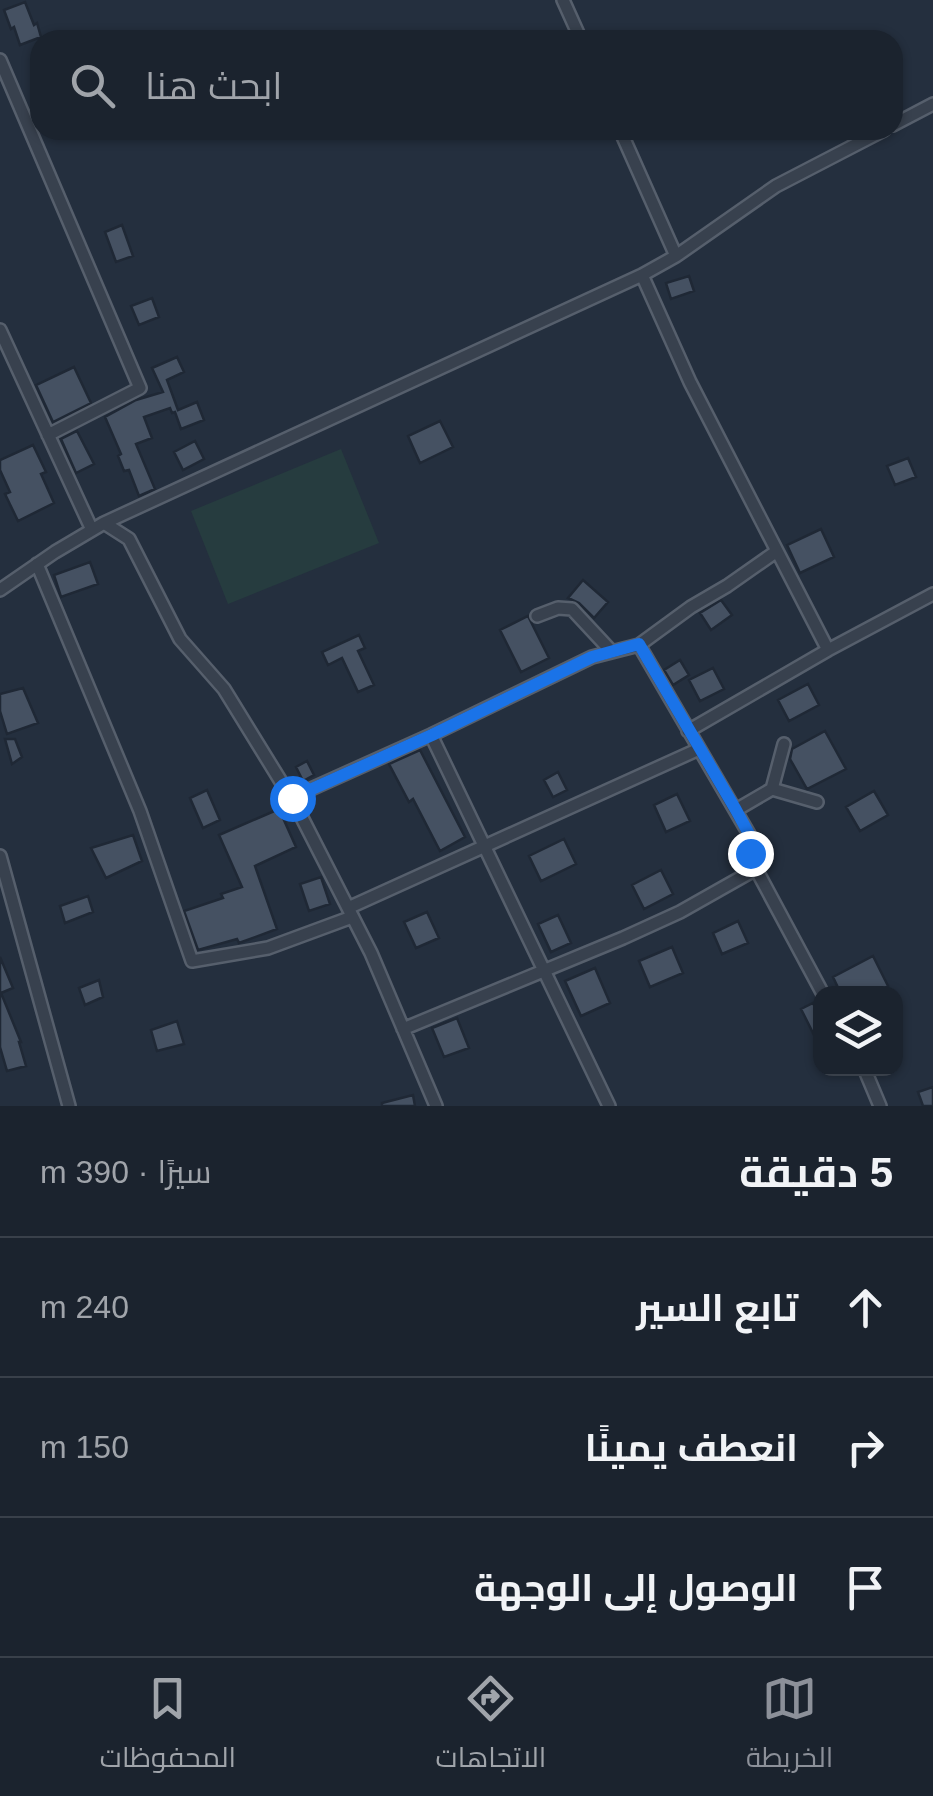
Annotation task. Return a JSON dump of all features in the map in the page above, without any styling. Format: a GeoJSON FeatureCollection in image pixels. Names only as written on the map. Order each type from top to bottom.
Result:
{"type":"FeatureCollection","features":[{"type":"Feature","properties":{"kind":"street"},"geometry":{"type":"LineString","coordinates":[[563,0],[576,30]]}},
{"type":"Feature","properties":{"kind":"street"},"geometry":{"type":"LineString","coordinates":[[0,60],[30,130]]}},
{"type":"Feature","properties":{"kind":"street"},"geometry":{"type":"LineString","coordinates":[[903,120],[933,104]]}},
{"type":"Feature","properties":{"kind":"street"},"geometry":{"type":"LineString","coordinates":[[34,140],[140,388],[48,434]]}},
{"type":"Feature","properties":{"kind":"street"},"geometry":{"type":"LineString","coordinates":[[624,140],[676,256]]}},
{"type":"Feature","properties":{"kind":"street"},"geometry":{"type":"LineString","coordinates":[[0,590],[104,523],[642,274],[676,256],[776,186],[865,140]]}},
{"type":"Feature","properties":{"kind":"street"},"geometry":{"type":"LineString","coordinates":[[642,274],[690,382],[828,650]]}},
{"type":"Feature","properties":{"kind":"street"},"geometry":{"type":"LineString","coordinates":[[0,330],[92,530]]}},
{"type":"Feature","properties":{"kind":"street"},"geometry":{"type":"LineString","coordinates":[[104,523],[129,539],[180,640],[224,689],[292,798],[371,953],[436,1106]]}},
{"type":"Feature","properties":{"kind":"street"},"geometry":{"type":"LineString","coordinates":[[292,798],[592,657],[639,644],[777,551]]}},
{"type":"Feature","properties":{"kind":"street"},"geometry":{"type":"LineString","coordinates":[[38,564],[128,781],[192,961],[268,948],[699,749]]}},
{"type":"Feature","properties":{"kind":"street"},"geometry":{"type":"LineString","coordinates":[[688,730],[933,594]]}},
{"type":"Feature","properties":{"kind":"street"},"geometry":{"type":"LineString","coordinates":[[536,616],[558,608],[572,609],[612,652]]}},
{"type":"Feature","properties":{"kind":"street"},"geometry":{"type":"LineString","coordinates":[[639,644],[749,834],[756,869],[819,986]]}},
{"type":"Feature","properties":{"kind":"street"},"geometry":{"type":"LineString","coordinates":[[432,735],[609,1106]]}},
{"type":"Feature","properties":{"kind":"street"},"geometry":{"type":"LineString","coordinates":[[736,810],[772,789],[784,744]]}},
{"type":"Feature","properties":{"kind":"street"},"geometry":{"type":"LineString","coordinates":[[772,789],[817,802]]}},
{"type":"Feature","properties":{"kind":"street"},"geometry":{"type":"LineString","coordinates":[[0,856],[70,1106]]}},
{"type":"Feature","properties":{"kind":"street"},"geometry":{"type":"LineString","coordinates":[[403,1029],[623,938],[680,912],[756,869]]}},
{"type":"Feature","properties":{"kind":"street"},"geometry":{"type":"LineString","coordinates":[[867,1076],[880,1106]]}},
{"type":"Feature","properties":{"kind":"green space"},"geometry":{"type":"Polygon","coordinates":[[[341,449],[379,543],[228,604],[191,511],[341,449]]]}},
{"type":"Feature","properties":{"kind":"building"},"geometry":{"type":"Polygon","coordinates":[[[25,2],[39,30],[30,30],[30,41],[20,45],[4,10],[25,2]]]}},
{"type":"Feature","properties":{"kind":"building"},"geometry":{"type":"Polygon","coordinates":[[[122,225],[133,256],[116,262],[105,232],[122,225]]]}},
{"type":"Feature","properties":{"kind":"building"},"geometry":{"type":"Polygon","coordinates":[[[689,276],[694,291],[671,299],[666,283],[689,276]]]}},
{"type":"Feature","properties":{"kind":"building"},"geometry":{"type":"Polygon","coordinates":[[[152,298],[159,317],[139,325],[131,306],[152,298]]]}},
{"type":"Feature","properties":{"kind":"building"},"geometry":{"type":"Polygon","coordinates":[[[177,357],[184,372],[167,380],[178,410],[197,402],[204,420],[181,429],[170,408],[144,417],[152,438],[136,444],[155,489],[139,496],[129,470],[124,471],[105,417],[136,400],[163,392],[152,368],[177,357]]]}},
{"type":"Feature","properties":{"kind":"building"},"geometry":{"type":"Polygon","coordinates":[[[74,367],[91,403],[53,422],[36,385],[74,367]]]}},
{"type":"Feature","properties":{"kind":"building"},"geometry":{"type":"Polygon","coordinates":[[[440,421],[453,447],[420,463],[408,436],[440,421]]]}},
{"type":"Feature","properties":{"kind":"building"},"geometry":{"type":"Polygon","coordinates":[[[77,431],[94,464],[76,473],[61,439],[77,431]]]}},
{"type":"Feature","properties":{"kind":"building"},"geometry":{"type":"Polygon","coordinates":[[[195,441],[204,459],[183,470],[174,452],[195,441]]]}},
{"type":"Feature","properties":{"kind":"building"},"geometry":{"type":"Polygon","coordinates":[[[33,445],[46,472],[41,474],[54,503],[18,521],[5,494],[10,492],[0,460],[33,445]]]}},
{"type":"Feature","properties":{"kind":"building"},"geometry":{"type":"Polygon","coordinates":[[[908,458],[916,477],[895,485],[887,466],[908,458]]]}},
{"type":"Feature","properties":{"kind":"building"},"geometry":{"type":"Polygon","coordinates":[[[821,529],[834,557],[800,573],[787,545],[821,529]]]}},
{"type":"Feature","properties":{"kind":"building"},"geometry":{"type":"Polygon","coordinates":[[[90,562],[98,584],[61,597],[54,575],[90,562]]]}},
{"type":"Feature","properties":{"kind":"building"},"geometry":{"type":"Polygon","coordinates":[[[583,580],[608,602],[594,618],[568,598],[583,580]]]}},
{"type":"Feature","properties":{"kind":"building"},"geometry":{"type":"Polygon","coordinates":[[[721,600],[732,615],[711,630],[700,613],[721,600]]]}},
{"type":"Feature","properties":{"kind":"building"},"geometry":{"type":"Polygon","coordinates":[[[528,616],[549,658],[521,672],[500,630],[528,616]]]}},
{"type":"Feature","properties":{"kind":"building"},"geometry":{"type":"Polygon","coordinates":[[[359,635],[365,648],[358,651],[374,685],[358,692],[342,658],[328,665],[322,652],[359,635]]]}},
{"type":"Feature","properties":{"kind":"building"},"geometry":{"type":"Polygon","coordinates":[[[680,660],[689,675],[673,685],[664,670],[680,660]]]}},
{"type":"Feature","properties":{"kind":"building"},"geometry":{"type":"Polygon","coordinates":[[[713,668],[724,689],[700,701],[689,680],[713,668]]]}},
{"type":"Feature","properties":{"kind":"building"},"geometry":{"type":"Polygon","coordinates":[[[808,684],[819,705],[789,721],[778,700],[808,684]]]}},
{"type":"Feature","properties":{"kind":"building"},"geometry":{"type":"Polygon","coordinates":[[[23,688],[38,723],[7,734],[0,694],[23,688]]]}},
{"type":"Feature","properties":{"kind":"building"},"geometry":{"type":"Polygon","coordinates":[[[825,731],[846,769],[807,789],[790,759],[792,749],[825,731]]]}},
{"type":"Feature","properties":{"kind":"building"},"geometry":{"type":"Polygon","coordinates":[[[5,739],[15,739],[22,757],[12,764],[5,739]]]}},
{"type":"Feature","properties":{"kind":"building"},"geometry":{"type":"Polygon","coordinates":[[[420,750],[465,837],[440,851],[413,799],[409,802],[389,764],[420,750]]]}},
{"type":"Feature","properties":{"kind":"building"},"geometry":{"type":"Polygon","coordinates":[[[307,761],[314,775],[303,781],[296,767],[307,761]]]}},
{"type":"Feature","properties":{"kind":"building"},"geometry":{"type":"Polygon","coordinates":[[[558,772],[567,790],[553,797],[544,780],[558,772]]]}},
{"type":"Feature","properties":{"kind":"building"},"geometry":{"type":"Polygon","coordinates":[[[207,790],[220,820],[203,828],[190,798],[207,790]]]}},
{"type":"Feature","properties":{"kind":"building"},"geometry":{"type":"Polygon","coordinates":[[[874,791],[888,815],[860,831],[846,807],[874,791]]]}},
{"type":"Feature","properties":{"kind":"building"},"geometry":{"type":"Polygon","coordinates":[[[677,794],[690,821],[666,832],[654,805],[677,794]]]}},
{"type":"Feature","properties":{"kind":"building"},"geometry":{"type":"Polygon","coordinates":[[[279,809],[296,847],[255,866],[277,929],[239,943],[237,939],[198,950],[184,911],[242,887],[219,835],[279,809]]]}},
{"type":"Feature","properties":{"kind":"building"},"geometry":{"type":"Polygon","coordinates":[[[133,835],[142,861],[106,878],[91,848],[133,835]]]}},
{"type":"Feature","properties":{"kind":"building"},"geometry":{"type":"Polygon","coordinates":[[[564,839],[576,864],[541,881],[529,856],[564,839]]]}},
{"type":"Feature","properties":{"kind":"building"},"geometry":{"type":"Polygon","coordinates":[[[661,870],[673,894],[644,909],[632,885],[661,870]]]}},
{"type":"Feature","properties":{"kind":"building"},"geometry":{"type":"Polygon","coordinates":[[[321,877],[330,904],[309,911],[300,884],[321,877]]]}},
{"type":"Feature","properties":{"kind":"building"},"geometry":{"type":"Polygon","coordinates":[[[88,896],[93,912],[65,923],[60,906],[88,896]]]}},
{"type":"Feature","properties":{"kind":"building"},"geometry":{"type":"Polygon","coordinates":[[[427,912],[439,938],[416,948],[404,922],[427,912]]]}},
{"type":"Feature","properties":{"kind":"building"},"geometry":{"type":"Polygon","coordinates":[[[558,915],[571,943],[551,952],[538,924],[558,915]]]}},
{"type":"Feature","properties":{"kind":"building"},"geometry":{"type":"Polygon","coordinates":[[[738,921],[748,943],[722,954],[713,933],[738,921]]]}},
{"type":"Feature","properties":{"kind":"building"},"geometry":{"type":"Polygon","coordinates":[[[672,947],[683,973],[650,987],[639,961],[672,947]]]}},
{"type":"Feature","properties":{"kind":"building"},"geometry":{"type":"Polygon","coordinates":[[[873,956],[888,986],[837,986],[833,977],[873,956]]]}},
{"type":"Feature","properties":{"kind":"building"},"geometry":{"type":"Polygon","coordinates":[[[0,957],[13,988],[1,993],[21,1042],[26,1066],[7,1071],[0,1047],[0,957]]]}},
{"type":"Feature","properties":{"kind":"building"},"geometry":{"type":"Polygon","coordinates":[[[595,968],[610,1003],[581,1016],[565,981],[595,968]]]}},
{"type":"Feature","properties":{"kind":"building"},"geometry":{"type":"Polygon","coordinates":[[[99,980],[103,997],[85,1005],[79,988],[99,980]]]}},
{"type":"Feature","properties":{"kind":"building"},"geometry":{"type":"Polygon","coordinates":[[[813,1003],[813,1033],[801,1009],[813,1003]]]}},
{"type":"Feature","properties":{"kind":"building"},"geometry":{"type":"Polygon","coordinates":[[[457,1018],[469,1048],[444,1057],[432,1028],[457,1018]]]}},
{"type":"Feature","properties":{"kind":"building"},"geometry":{"type":"Polygon","coordinates":[[[177,1021],[184,1044],[157,1051],[151,1030],[177,1021]]]}},
{"type":"Feature","properties":{"kind":"building"},"geometry":{"type":"Polygon","coordinates":[[[933,1087],[933,1106],[923,1106],[918,1092],[933,1087]]]}},
{"type":"Feature","properties":{"kind":"building"},"geometry":{"type":"Polygon","coordinates":[[[413,1095],[415,1106],[382,1106],[382,1103],[413,1095]]]}},
{"type":"Feature","properties":{"kind":"route"},"geometry":{"type":"LineString","coordinates":[[292,798],[592,657],[639,644],[749,834],[750,853]]}}]}
